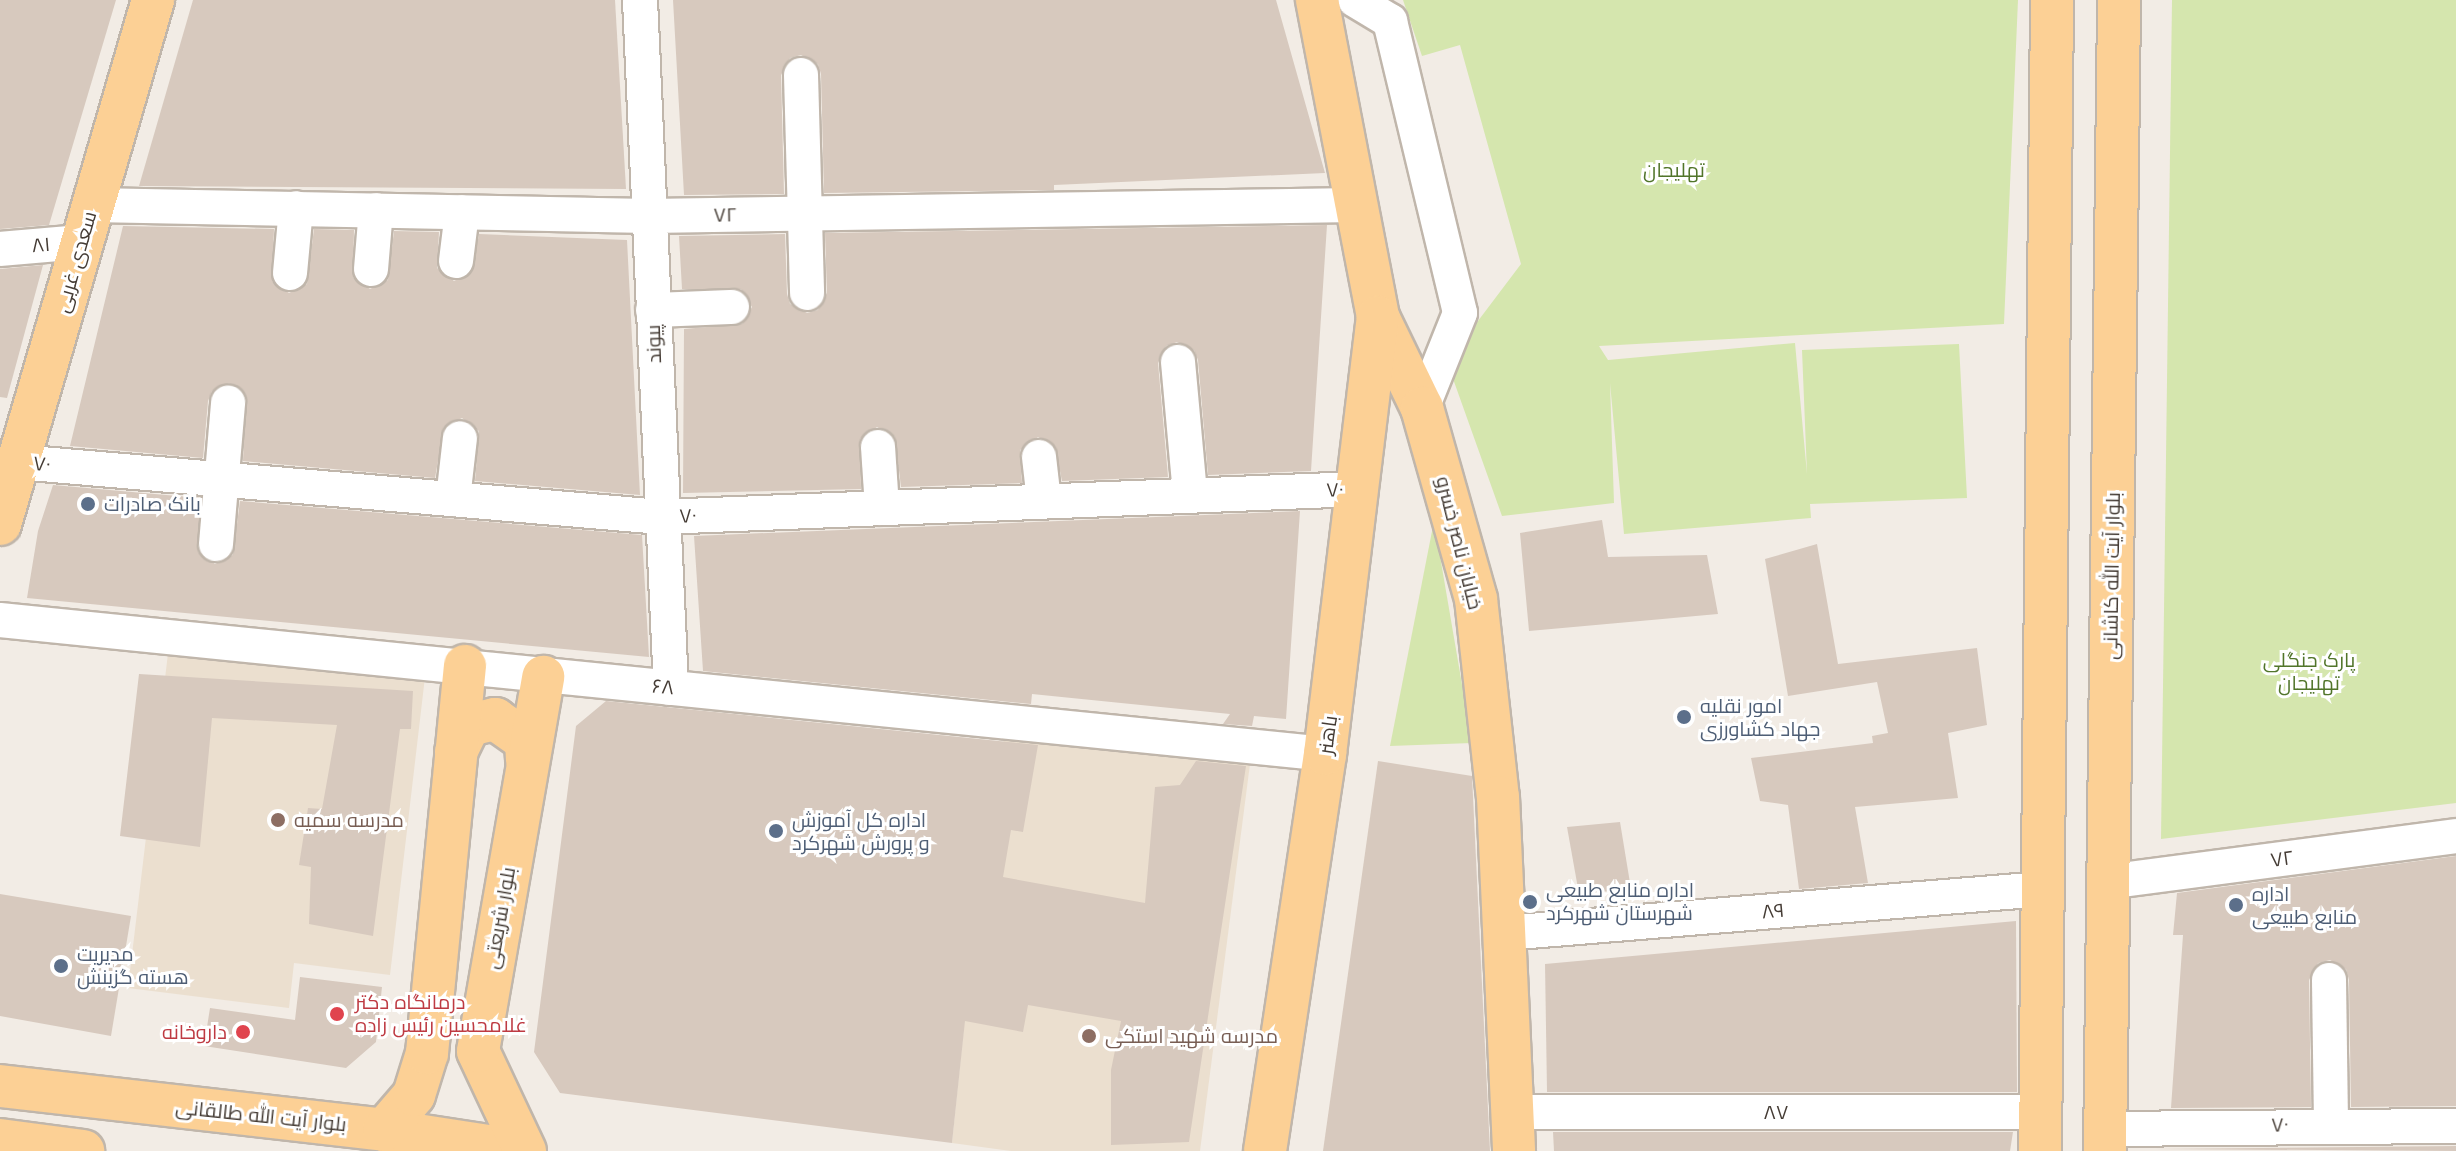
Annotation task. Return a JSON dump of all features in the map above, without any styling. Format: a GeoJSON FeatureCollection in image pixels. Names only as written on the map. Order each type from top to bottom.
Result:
{"type":"FeatureCollection","features":[{"type":"Feature","properties":{"kind":"main road","name":"سعدی غربی"},"geometry":{"type":"LineString","coordinates":[[6,495],[153,0]]}},
{"type":"Feature","properties":{"kind":"main road","name":"خیابان ناصر خسرو"},"geometry":{"type":"LineString","coordinates":[[1317,0],[1378,317],[1422,408],[1476,599],[1498,797],[1514,1131]]}},
{"type":"Feature","properties":{"kind":"main road"},"geometry":{"type":"LineString","coordinates":[[2040,1131],[2052,0]]}},
{"type":"Feature","properties":{"kind":"main road","name":"بلوار آیت الله کاشانی"},"geometry":{"type":"LineString","coordinates":[[2099,1144],[2112,612],[2119,0]]}},
{"type":"Feature","properties":{"kind":"main road","name":"باهنر"},"geometry":{"type":"LineString","coordinates":[[1264,1150],[1325,754],[1378,317]]}},
{"type":"Feature","properties":{"kind":"main road"},"geometry":{"type":"LineString","coordinates":[[2099,1144],[2091,712],[2112,612]]}},
{"type":"Feature","properties":{"kind":"main road"},"geometry":{"type":"LineString","coordinates":[[2045,615],[2064,713],[2060,1151]]}},
{"type":"Feature","properties":{"kind":"main road"},"geometry":{"type":"LineString","coordinates":[[396,1138],[427,1053],[465,666]]}},
{"type":"Feature","properties":{"kind":"main road","name":"بلوار شریعتی"},"geometry":{"type":"LineString","coordinates":[[478,1051],[543,677]]}},
{"type":"Feature","properties":{"kind":"main road"},"geometry":{"type":"LineString","coordinates":[[456,752],[469,725],[495,719],[526,741],[527,760]]}},
{"type":"Feature","properties":{"kind":"main road"},"geometry":{"type":"LineString","coordinates":[[427,1053],[441,1073],[453,1076],[466,1072],[478,1051]]}},
{"type":"Feature","properties":{"kind":"main road"},"geometry":{"type":"LineString","coordinates":[[478,1051],[523,1151]]}},
{"type":"Feature","properties":{"kind":"main road","name":"بلوار آیت الله طالقانی"},"geometry":{"type":"LineString","coordinates":[[0,1086],[468,1147],[523,1151]]}},
{"type":"Feature","properties":{"kind":"main road"},"geometry":{"type":"LineString","coordinates":[[0,1140],[83,1151]]}},
{"type":"Feature","properties":{"kind":"street","name":"پیوند"},"geometry":{"type":"LineString","coordinates":[[640,0],[671,688]]}},
{"type":"Feature","properties":{"kind":"street"},"geometry":{"type":"LineString","coordinates":[[1355,0],[1390,21],[1460,313],[1422,408]]}},
{"type":"Feature","properties":{"kind":"street"},"geometry":{"type":"LineString","coordinates":[[801,75],[807,293]]}},
{"type":"Feature","properties":{"kind":"street","name":"۷۲"},"geometry":{"type":"LineString","coordinates":[[88,223],[296,208],[649,216],[1356,205]]}},
{"type":"Feature","properties":{"kind":"street"},"geometry":{"type":"LineString","coordinates":[[290,273],[296,208]]}},
{"type":"Feature","properties":{"kind":"street"},"geometry":{"type":"LineString","coordinates":[[371,269],[376,210]]}},
{"type":"Feature","properties":{"kind":"street"},"geometry":{"type":"LineString","coordinates":[[456,261],[462,212]]}},
{"type":"Feature","properties":{"kind":"street","name":"۸۱"},"geometry":{"type":"LineString","coordinates":[[0,249],[88,223]]}},
{"type":"Feature","properties":{"kind":"street"},"geometry":{"type":"LineString","coordinates":[[653,310],[732,307]]}},
{"type":"Feature","properties":{"kind":"street"},"geometry":{"type":"LineString","coordinates":[[1178,362],[1190,495]]}},
{"type":"Feature","properties":{"kind":"street"},"geometry":{"type":"LineString","coordinates":[[216,544],[228,403]]}},
{"type":"Feature","properties":{"kind":"street"},"geometry":{"type":"LineString","coordinates":[[453,499],[460,438]]}},
{"type":"Feature","properties":{"kind":"street"},"geometry":{"type":"LineString","coordinates":[[878,447],[882,508]]}},
{"type":"Feature","properties":{"kind":"street"},"geometry":{"type":"LineString","coordinates":[[1039,457],[1044,501]]}},
{"type":"Feature","properties":{"kind":"street","name":"۷۰"},"geometry":{"type":"LineString","coordinates":[[6,495],[222,479],[661,517],[1359,489]]}},
{"type":"Feature","properties":{"kind":"street","name":"۶۸"},"geometry":{"type":"LineString","coordinates":[[0,620],[1325,754]]}},
{"type":"Feature","properties":{"kind":"street","name":"۷۲"},"geometry":{"type":"LineString","coordinates":[[2107,882],[2456,836]]}},
{"type":"Feature","properties":{"kind":"street","name":"۸۹"},"geometry":{"type":"LineString","coordinates":[[1505,933],[2042,889]]}},
{"type":"Feature","properties":{"kind":"street"},"geometry":{"type":"LineString","coordinates":[[2329,980],[2331,1124]]}},
{"type":"Feature","properties":{"kind":"street","name":"۷۰"},"geometry":{"type":"LineString","coordinates":[[2099,1144],[2331,1124],[2456,1126]]}},
{"type":"Feature","properties":{"kind":"street","name":"۸۷"},"geometry":{"type":"LineString","coordinates":[[1514,1131],[2040,1131]]}},
{"type":"Feature","properties":{"kind":"shaded area","name":"مدرسه سمیه"},"geometry":{"type":"Polygon","coordinates":[[[169,645],[425,677],[390,975],[294,963],[289,1008],[128,988],[169,645]]]}},
{"type":"Feature","properties":{"kind":"shaded area","name":"مدرسه شهید استکی"},"geometry":{"type":"Polygon","coordinates":[[[1005,732],[1250,764],[1200,1151],[1011,1151],[952,1143],[974,929],[1005,732]]]}},
{"type":"Feature","properties":{"kind":"green space","name":"تهلیجان"},"geometry":{"type":"Polygon","coordinates":[[[1403,0],[2018,0],[2004,324],[1599,346],[1608,360],[1795,343],[1807,474],[1802,350],[1959,344],[1967,498],[1810,504],[1811,518],[1624,534],[1610,383],[1614,503],[1502,516],[1447,362],[1521,264],[1460,45],[1422,56],[1403,0]]]}},
{"type":"Feature","properties":{"kind":"green space","name":"پارک جنگلی تهلیجان"},"geometry":{"type":"Polygon","coordinates":[[[2172,0],[2456,0],[2456,803],[2161,839],[2172,0]]]}},
{"type":"Feature","properties":{"kind":"green space"},"geometry":{"type":"Polygon","coordinates":[[[1434,521],[1472,743],[1390,746],[1434,521]]]}},
{"type":"Feature","properties":{"kind":"building"},"geometry":{"type":"Polygon","coordinates":[[[0,0],[116,0],[49,225],[0,229],[0,0]]]}},
{"type":"Feature","properties":{"kind":"building"},"geometry":{"type":"Polygon","coordinates":[[[193,0],[615,0],[626,189],[139,186],[193,0]]]}},
{"type":"Feature","properties":{"kind":"building"},"geometry":{"type":"Polygon","coordinates":[[[673,0],[1276,0],[1325,173],[1054,185],[1054,190],[824,193],[821,74],[818,64],[801,55],[790,58],[781,75],[784,194],[684,195],[673,0]]]}},
{"type":"Feature","properties":{"kind":"building"},"geometry":{"type":"Polygon","coordinates":[[[1327,225],[1311,471],[1208,475],[1198,360],[1194,350],[1177,342],[1166,346],[1158,363],[1168,477],[1062,481],[1055,446],[1038,437],[1020,450],[1022,483],[901,487],[895,437],[877,427],[860,439],[861,489],[683,493],[684,329],[742,324],[752,307],[741,289],[682,289],[679,236],[785,234],[787,294],[790,304],[807,313],[818,310],[827,293],[825,233],[1327,225]]]}},
{"type":"Feature","properties":{"kind":"building"},"geometry":{"type":"Polygon","coordinates":[[[123,226],[274,229],[272,281],[289,293],[307,284],[314,229],[354,230],[353,277],[370,289],[388,280],[394,231],[439,232],[437,268],[454,281],[472,272],[479,234],[627,240],[640,495],[475,481],[479,431],[462,418],[444,427],[435,478],[243,461],[246,395],[229,383],[212,391],[208,401],[203,458],[70,446],[123,226]]]}},
{"type":"Feature","properties":{"kind":"building"},"geometry":{"type":"Polygon","coordinates":[[[43,265],[7,398],[0,397],[0,269],[43,265]]]}},
{"type":"Feature","properties":{"kind":"building"},"geometry":{"type":"Polygon","coordinates":[[[53,485],[200,498],[198,552],[215,564],[233,555],[240,501],[642,535],[649,657],[27,598],[38,531],[53,485]]]}},
{"type":"Feature","properties":{"kind":"building"},"geometry":{"type":"Polygon","coordinates":[[[1300,511],[1286,719],[1254,716],[1252,726],[1223,724],[1230,714],[1032,694],[1031,704],[703,671],[694,536],[1300,511]]]}},
{"type":"Feature","properties":{"kind":"building"},"geometry":{"type":"Polygon","coordinates":[[[1602,520],[1608,557],[1707,555],[1718,614],[1529,631],[1520,533],[1602,520]]]}},
{"type":"Feature","properties":{"kind":"building"},"geometry":{"type":"Polygon","coordinates":[[[1817,544],[1838,664],[1977,648],[1987,725],[1948,733],[1958,798],[1855,807],[1868,883],[1799,889],[1788,805],[1760,801],[1751,758],[1873,743],[1872,736],[1888,733],[1877,682],[1788,696],[1765,559],[1817,544]]]}},
{"type":"Feature","properties":{"kind":"building"},"geometry":{"type":"Polygon","coordinates":[[[139,674],[413,691],[411,729],[400,729],[373,936],[309,924],[311,867],[299,865],[308,808],[322,809],[337,725],[212,718],[200,847],[120,836],[139,674]]]}},
{"type":"Feature","properties":{"kind":"building","name":"اداره کل آموزش و پرورش شهرکرد"},"geometry":{"type":"Polygon","coordinates":[[[606,701],[1038,745],[1023,832],[1011,830],[1003,877],[1145,903],[1155,787],[1180,785],[1196,761],[1246,766],[1189,1142],[1111,1145],[1111,1070],[1121,1021],[1028,1005],[1023,1032],[965,1021],[952,1143],[560,1093],[534,1052],[576,726],[606,701]]]}},
{"type":"Feature","properties":{"kind":"building"},"geometry":{"type":"Polygon","coordinates":[[[1378,761],[1472,776],[1490,1151],[1323,1151],[1378,761]]]}},
{"type":"Feature","properties":{"kind":"building"},"geometry":{"type":"Polygon","coordinates":[[[1620,822],[1631,889],[1579,894],[1567,827],[1620,822]]]}},
{"type":"Feature","properties":{"kind":"building"},"geometry":{"type":"Polygon","coordinates":[[[2456,856],[2456,1106],[2351,1107],[2349,980],[2346,969],[2330,960],[2318,963],[2309,980],[2311,1107],[2171,1108],[2183,935],[2173,935],[2177,893],[2456,856]]]}},
{"type":"Feature","properties":{"kind":"building","name":"مدیریت هسته گزینش"},"geometry":{"type":"Polygon","coordinates":[[[0,894],[131,916],[111,1036],[0,1016],[0,894]]]}},
{"type":"Feature","properties":{"kind":"building"},"geometry":{"type":"Polygon","coordinates":[[[2016,921],[2017,1092],[1547,1092],[1545,964],[2016,921]]]}},
{"type":"Feature","properties":{"kind":"building","name":"درمانگاه دکتر غلامحسین رئیس زاده"},"geometry":{"type":"Polygon","coordinates":[[[300,977],[382,987],[376,1042],[346,1068],[204,1046],[210,1008],[295,1020],[300,977]]]}},
{"type":"Feature","properties":{"kind":"building"},"geometry":{"type":"Polygon","coordinates":[[[1553,1132],[2013,1132],[2010,1151],[1554,1151],[1553,1132]]]}},
{"type":"Feature","properties":{"kind":"building"},"geometry":{"type":"Polygon","coordinates":[[[2456,1146],[2456,1151],[2155,1149],[2456,1146]]]}},
{"type":"Feature","properties":{"kind":"place","name":"بانک صادرات"},"geometry":{"type":"Point","coordinates":[88,504]}},
{"type":"Feature","properties":{"kind":"place","name":"امور نقلیه جهاد کشاورزی"},"geometry":{"type":"Point","coordinates":[1684,717]}},
{"type":"Feature","properties":{"kind":"place","name":"مدرسه سمیه"},"geometry":{"type":"Point","coordinates":[278,820]}},
{"type":"Feature","properties":{"kind":"place","name":"اداره کل آموزش و پرورش شهرکرد"},"geometry":{"type":"Point","coordinates":[776,831]}},
{"type":"Feature","properties":{"kind":"place","name":"اداره منابع طبیعی شهرستان شهرکرد"},"geometry":{"type":"Point","coordinates":[1530,902]}},
{"type":"Feature","properties":{"kind":"place","name":"اداره منابع طبیعی"},"geometry":{"type":"Point","coordinates":[2236,905]}},
{"type":"Feature","properties":{"kind":"place","name":"مدیریت هسته گزینش"},"geometry":{"type":"Point","coordinates":[61,966]}},
{"type":"Feature","properties":{"kind":"place","name":"درمانگاه دکتر غلامحسین رئیس زاده"},"geometry":{"type":"Point","coordinates":[337,1014]}},
{"type":"Feature","properties":{"kind":"place","name":"داروخانه"},"geometry":{"type":"Point","coordinates":[243,1032]}},
{"type":"Feature","properties":{"kind":"place","name":"مدرسه شهید استکی"},"geometry":{"type":"Point","coordinates":[1089,1036]}}]}
